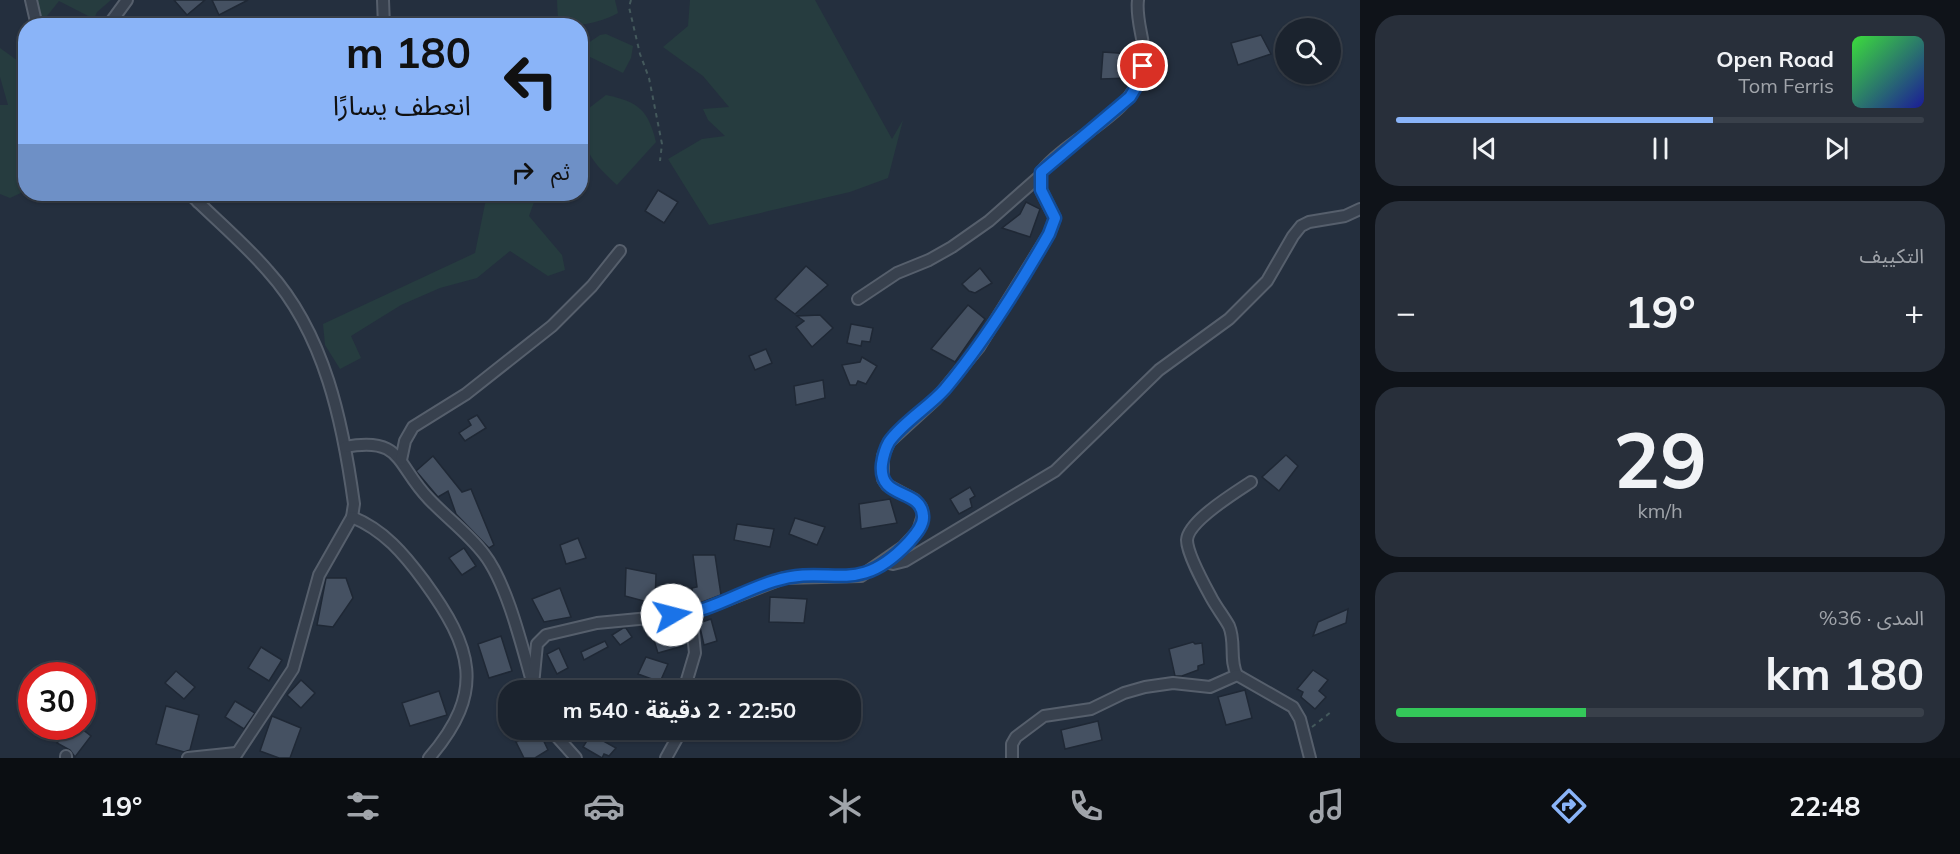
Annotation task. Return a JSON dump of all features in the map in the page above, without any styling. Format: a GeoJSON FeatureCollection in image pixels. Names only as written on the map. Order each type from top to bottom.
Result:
{"type":"FeatureCollection","features":[{"type":"Feature","properties":{"kind":"street"},"geometry":{"type":"LineString","coordinates":[[31,0],[35,18]]}},
{"type":"Feature","properties":{"kind":"street"},"geometry":{"type":"LineString","coordinates":[[114,18],[127,0]]}},
{"type":"Feature","properties":{"kind":"street"},"geometry":{"type":"LineString","coordinates":[[383,0],[384,18]]}},
{"type":"Feature","properties":{"kind":"street"},"geometry":{"type":"LineString","coordinates":[[858,299],[886,279],[952,247],[989,221],[1040,176],[1050,163],[1119,107],[1134,91],[1141,74],[1144,53],[1138,0]]}},
{"type":"Feature","properties":{"kind":"street"},"geometry":{"type":"LineString","coordinates":[[534,680],[537,644],[546,635],[597,623],[691,614],[713,608],[776,580],[812,575],[861,576],[885,562],[914,536],[923,515],[921,507],[915,500],[887,486],[883,479],[883,456],[889,442],[936,399],[979,347],[1049,234],[1055,223],[1055,214],[1041,190],[1040,176]]}},
{"type":"Feature","properties":{"kind":"street"},"geometry":{"type":"LineString","coordinates":[[188,758],[235,755],[293,669],[319,575],[352,517],[354,504],[345,447],[330,383],[297,312],[268,270],[198,202]]}},
{"type":"Feature","properties":{"kind":"street"},"geometry":{"type":"LineString","coordinates":[[885,562],[893,564],[905,561],[1055,471],[1158,370],[1228,319],[1253,295],[1267,281],[1301,226],[1309,222],[1345,216],[1360,209]]}},
{"type":"Feature","properties":{"kind":"street"},"geometry":{"type":"LineString","coordinates":[[401,460],[405,441],[413,427],[466,394],[552,326],[592,286],[620,251]]}},
{"type":"Feature","properties":{"kind":"street"},"geometry":{"type":"LineString","coordinates":[[345,447],[382,446],[401,460],[425,495],[472,540],[493,567],[532,680]]}},
{"type":"Feature","properties":{"kind":"street"},"geometry":{"type":"LineString","coordinates":[[1251,482],[1218,504],[1196,524],[1187,540],[1204,584],[1230,629],[1233,666],[1237,675],[1293,707],[1299,719],[1310,758]]}},
{"type":"Feature","properties":{"kind":"street"},"geometry":{"type":"LineString","coordinates":[[352,517],[390,540],[407,559],[447,614],[463,648],[467,665],[466,689],[460,713],[452,730],[429,758]]}},
{"type":"Feature","properties":{"kind":"street"},"geometry":{"type":"LineString","coordinates":[[687,680],[695,652],[691,614]]}},
{"type":"Feature","properties":{"kind":"street"},"geometry":{"type":"LineString","coordinates":[[1012,758],[1012,744],[1016,737],[1044,716],[1091,709],[1124,693],[1145,687],[1173,683],[1210,687],[1237,675]]}},
{"type":"Feature","properties":{"kind":"street"},"geometry":{"type":"LineString","coordinates":[[560,740],[576,758]]}},
{"type":"Feature","properties":{"kind":"street"},"geometry":{"type":"LineString","coordinates":[[666,758],[676,740]]}},
{"type":"Feature","properties":{"kind":"path"},"geometry":{"type":"LineString","coordinates":[[631,0],[629,7],[648,78],[662,144],[660,161]]}},
{"type":"Feature","properties":{"kind":"path"},"geometry":{"type":"LineString","coordinates":[[1302,735],[1331,712]]}},
{"type":"Feature","properties":{"kind":"green space"},"geometry":{"type":"Polygon","coordinates":[[[35,0],[111,0],[97,12],[94,18],[59,1],[45,18],[42,18],[35,0]]]}},
{"type":"Feature","properties":{"kind":"green space"},"geometry":{"type":"Polygon","coordinates":[[[557,0],[615,0],[618,13],[588,24],[588,18],[558,18],[557,0]]]}},
{"type":"Feature","properties":{"kind":"green space"},"geometry":{"type":"Polygon","coordinates":[[[690,0],[815,0],[892,139],[903,120],[888,178],[850,192],[709,225],[668,159],[702,139],[725,136],[708,120],[703,109],[729,107],[703,76],[663,47],[688,26],[690,0]]]}},
{"type":"Feature","properties":{"kind":"green space"},"geometry":{"type":"Polygon","coordinates":[[[606,34],[633,46],[631,58],[623,73],[588,56],[588,43],[600,35],[606,34]]]}},
{"type":"Feature","properties":{"kind":"green space"},"geometry":{"type":"Polygon","coordinates":[[[0,48],[18,61],[18,194],[10,198],[0,194],[0,105],[8,105],[0,77],[0,48]]]}},
{"type":"Feature","properties":{"kind":"green space"},"geometry":{"type":"Polygon","coordinates":[[[606,95],[627,101],[640,109],[653,131],[656,142],[617,185],[600,169],[589,153],[588,109],[606,95]]]}},
{"type":"Feature","properties":{"kind":"green space"},"geometry":{"type":"Polygon","coordinates":[[[486,201],[534,201],[529,216],[562,255],[565,270],[548,276],[510,251],[477,278],[440,288],[401,305],[351,336],[361,358],[340,369],[325,345],[323,324],[475,253],[486,201]]]}},
{"type":"Feature","properties":{"kind":"building"},"geometry":{"type":"Polygon","coordinates":[[[174,0],[205,0],[187,15],[174,0]]]}},
{"type":"Feature","properties":{"kind":"building"},"geometry":{"type":"Polygon","coordinates":[[[212,0],[248,0],[219,15],[212,0]]]}},
{"type":"Feature","properties":{"kind":"building"},"geometry":{"type":"Polygon","coordinates":[[[1261,35],[1271,54],[1238,65],[1231,43],[1261,35]]]}},
{"type":"Feature","properties":{"kind":"building"},"geometry":{"type":"Polygon","coordinates":[[[1103,52],[1132,54],[1130,78],[1101,79],[1103,52]]]}},
{"type":"Feature","properties":{"kind":"building"},"geometry":{"type":"Polygon","coordinates":[[[658,190],[678,202],[664,223],[645,211],[658,190]]]}},
{"type":"Feature","properties":{"kind":"building"},"geometry":{"type":"Polygon","coordinates":[[[1026,202],[1040,209],[1030,237],[1002,228],[1020,214],[1026,202]]]}},
{"type":"Feature","properties":{"kind":"building"},"geometry":{"type":"Polygon","coordinates":[[[806,266],[828,285],[795,314],[775,299],[806,266]]]}},
{"type":"Feature","properties":{"kind":"building"},"geometry":{"type":"Polygon","coordinates":[[[980,268],[992,283],[975,293],[969,291],[962,284],[980,268]]]}},
{"type":"Feature","properties":{"kind":"building"},"geometry":{"type":"Polygon","coordinates":[[[968,305],[985,319],[955,362],[931,349],[968,305]]]}},
{"type":"Feature","properties":{"kind":"building"},"geometry":{"type":"Polygon","coordinates":[[[820,315],[833,328],[812,347],[796,327],[804,321],[797,316],[820,315]]]}},
{"type":"Feature","properties":{"kind":"building"},"geometry":{"type":"Polygon","coordinates":[[[851,324],[873,328],[870,342],[862,341],[861,346],[847,343],[851,324]]]}},
{"type":"Feature","properties":{"kind":"building"},"geometry":{"type":"Polygon","coordinates":[[[766,349],[772,363],[755,370],[749,356],[766,349]]]}},
{"type":"Feature","properties":{"kind":"building"},"geometry":{"type":"Polygon","coordinates":[[[862,357],[877,366],[866,384],[858,381],[856,385],[850,385],[842,365],[860,362],[862,357]]]}},
{"type":"Feature","properties":{"kind":"building"},"geometry":{"type":"Polygon","coordinates":[[[823,380],[825,398],[796,405],[794,386],[823,380]]]}},
{"type":"Feature","properties":{"kind":"building"},"geometry":{"type":"Polygon","coordinates":[[[477,415],[486,428],[465,441],[459,433],[471,425],[468,420],[477,415]]]}},
{"type":"Feature","properties":{"kind":"building"},"geometry":{"type":"Polygon","coordinates":[[[1286,455],[1298,466],[1279,491],[1262,477],[1286,455]]]}},
{"type":"Feature","properties":{"kind":"building"},"geometry":{"type":"Polygon","coordinates":[[[433,456],[462,492],[471,489],[494,545],[489,548],[456,514],[448,491],[438,497],[416,471],[433,456]]]}},
{"type":"Feature","properties":{"kind":"building"},"geometry":{"type":"Polygon","coordinates":[[[970,487],[975,496],[970,499],[972,507],[959,514],[950,499],[970,487]]]}},
{"type":"Feature","properties":{"kind":"building"},"geometry":{"type":"Polygon","coordinates":[[[890,499],[897,523],[861,529],[859,504],[890,499]]]}},
{"type":"Feature","properties":{"kind":"building"},"geometry":{"type":"Polygon","coordinates":[[[795,518],[825,527],[817,545],[789,534],[795,518]]]}},
{"type":"Feature","properties":{"kind":"building"},"geometry":{"type":"Polygon","coordinates":[[[737,524],[774,529],[770,547],[734,540],[737,524]]]}},
{"type":"Feature","properties":{"kind":"building"},"geometry":{"type":"Polygon","coordinates":[[[578,538],[586,558],[566,564],[560,545],[578,538]]]}},
{"type":"Feature","properties":{"kind":"building"},"geometry":{"type":"Polygon","coordinates":[[[464,548],[476,566],[462,575],[449,558],[464,548]]]}},
{"type":"Feature","properties":{"kind":"building"},"geometry":{"type":"Polygon","coordinates":[[[693,555],[715,555],[721,595],[692,606],[692,588],[697,587],[693,555]]]}},
{"type":"Feature","properties":{"kind":"building"},"geometry":{"type":"Polygon","coordinates":[[[626,568],[656,574],[655,604],[625,596],[626,568]]]}},
{"type":"Feature","properties":{"kind":"building"},"geometry":{"type":"Polygon","coordinates":[[[326,578],[346,578],[353,598],[333,627],[317,625],[326,578]]]}},
{"type":"Feature","properties":{"kind":"building"},"geometry":{"type":"Polygon","coordinates":[[[560,588],[571,617],[544,622],[532,599],[560,588]]]}},
{"type":"Feature","properties":{"kind":"building"},"geometry":{"type":"Polygon","coordinates":[[[770,597],[807,599],[804,623],[769,622],[770,597]]]}},
{"type":"Feature","properties":{"kind":"building"},"geometry":{"type":"Polygon","coordinates":[[[1348,609],[1346,623],[1313,636],[1318,622],[1348,609]]]}},
{"type":"Feature","properties":{"kind":"building"},"geometry":{"type":"Polygon","coordinates":[[[711,619],[717,641],[704,645],[699,623],[711,619]]]}},
{"type":"Feature","properties":{"kind":"building"},"geometry":{"type":"Polygon","coordinates":[[[676,623],[683,646],[658,653],[651,631],[676,623]]]}},
{"type":"Feature","properties":{"kind":"building"},"geometry":{"type":"Polygon","coordinates":[[[626,628],[632,637],[620,645],[612,635],[626,628]]]}},
{"type":"Feature","properties":{"kind":"building"},"geometry":{"type":"Polygon","coordinates":[[[501,636],[512,671],[489,678],[478,644],[501,636]]]}},
{"type":"Feature","properties":{"kind":"building"},"geometry":{"type":"Polygon","coordinates":[[[605,641],[608,647],[584,660],[581,652],[605,641]]]}},
{"type":"Feature","properties":{"kind":"building"},"geometry":{"type":"Polygon","coordinates":[[[1193,642],[1202,643],[1204,664],[1198,666],[1198,670],[1175,676],[1169,649],[1193,642]]]}},
{"type":"Feature","properties":{"kind":"building"},"geometry":{"type":"Polygon","coordinates":[[[261,647],[282,660],[269,681],[248,668],[261,647]]]}},
{"type":"Feature","properties":{"kind":"building"},"geometry":{"type":"Polygon","coordinates":[[[559,648],[568,668],[557,674],[547,654],[559,648]]]}},
{"type":"Feature","properties":{"kind":"building"},"geometry":{"type":"Polygon","coordinates":[[[646,657],[668,664],[661,680],[638,674],[646,657]]]}},
{"type":"Feature","properties":{"kind":"building"},"geometry":{"type":"Polygon","coordinates":[[[1313,670],[1328,680],[1319,691],[1326,697],[1315,709],[1301,697],[1303,692],[1297,689],[1313,670]]]}},
{"type":"Feature","properties":{"kind":"building"},"geometry":{"type":"Polygon","coordinates":[[[176,671],[195,687],[184,699],[165,683],[176,671]]]}},
{"type":"Feature","properties":{"kind":"building"},"geometry":{"type":"Polygon","coordinates":[[[301,680],[315,693],[301,708],[287,695],[301,680]]]}},
{"type":"Feature","properties":{"kind":"building"},"geometry":{"type":"Polygon","coordinates":[[[1245,690],[1252,718],[1226,725],[1218,697],[1245,690]]]}},
{"type":"Feature","properties":{"kind":"building"},"geometry":{"type":"Polygon","coordinates":[[[439,691],[447,715],[410,726],[402,703],[439,691]]]}},
{"type":"Feature","properties":{"kind":"building"},"geometry":{"type":"Polygon","coordinates":[[[235,701],[255,713],[244,729],[225,717],[235,701]]]}},
{"type":"Feature","properties":{"kind":"building"},"geometry":{"type":"Polygon","coordinates":[[[166,706],[199,715],[190,750],[184,752],[156,744],[166,706]]]}},
{"type":"Feature","properties":{"kind":"building"},"geometry":{"type":"Polygon","coordinates":[[[272,716],[301,728],[290,758],[279,758],[260,751],[272,716]]]}},
{"type":"Feature","properties":{"kind":"building"},"geometry":{"type":"Polygon","coordinates":[[[1098,721],[1102,740],[1065,749],[1061,730],[1098,721]]]}},
{"type":"Feature","properties":{"kind":"building"},"geometry":{"type":"Polygon","coordinates":[[[59,740],[88,740],[75,757],[70,750],[57,743],[59,740]]]}},
{"type":"Feature","properties":{"kind":"building"},"geometry":{"type":"Polygon","coordinates":[[[543,740],[548,750],[535,758],[524,758],[516,742],[543,740]]]}},
{"type":"Feature","properties":{"kind":"building"},"geometry":{"type":"Polygon","coordinates":[[[587,740],[602,740],[616,748],[609,756],[604,754],[602,758],[583,747],[587,740]]]}},
{"type":"Feature","properties":{"kind":"route"},"geometry":{"type":"LineString","coordinates":[[672,615],[691,614],[713,608],[764,584],[784,578],[812,575],[847,578],[861,576],[903,548],[918,531],[923,515],[921,507],[915,500],[887,486],[883,479],[881,472],[883,456],[889,442],[926,410],[979,347],[1049,234],[1055,223],[1055,214],[1041,190],[1041,172],[1130,97],[1139,82],[1143,66]]}}]}
